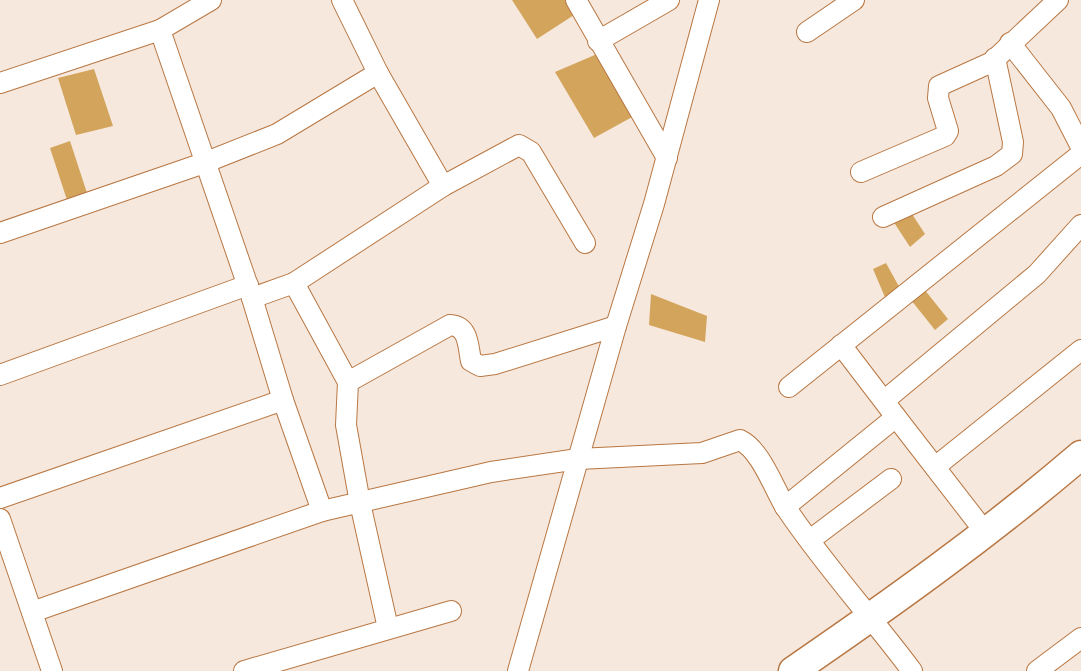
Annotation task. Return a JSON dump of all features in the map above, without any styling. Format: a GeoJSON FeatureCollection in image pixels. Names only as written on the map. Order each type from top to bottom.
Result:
{"type":"FeatureCollection","features":[{"type":"Feature","properties":{"kind":"street"},"geometry":{"type":"LineString","coordinates":[[0,83],[160,30],[211,0]]}},
{"type":"Feature","properties":{"kind":"street"},"geometry":{"type":"LineString","coordinates":[[342,0],[378,73],[442,186]]}},
{"type":"Feature","properties":{"kind":"street"},"geometry":{"type":"LineString","coordinates":[[576,0],[667,158]]}},
{"type":"Feature","properties":{"kind":"street"},"geometry":{"type":"LineString","coordinates":[[598,41],[669,0]]}},
{"type":"Feature","properties":{"kind":"street"},"geometry":{"type":"LineString","coordinates":[[523,665],[578,459],[667,158],[709,0]]}},
{"type":"Feature","properties":{"kind":"street"},"geometry":{"type":"LineString","coordinates":[[807,32],[854,0]]}},
{"type":"Feature","properties":{"kind":"street"},"geometry":{"type":"LineString","coordinates":[[861,172],[945,136],[948,131],[938,98],[939,86],[995,58],[1058,0]]}},
{"type":"Feature","properties":{"kind":"street"},"geometry":{"type":"LineString","coordinates":[[160,30],[322,511]]}},
{"type":"Feature","properties":{"kind":"street"},"geometry":{"type":"LineString","coordinates":[[1010,43],[1061,108],[1081,147]]}},
{"type":"Feature","properties":{"kind":"street"},"geometry":{"type":"LineString","coordinates":[[884,217],[996,166],[1012,154],[1013,142],[995,58]]}},
{"type":"Feature","properties":{"kind":"street"},"geometry":{"type":"LineString","coordinates":[[0,233],[204,163],[276,134],[378,73]]}},
{"type":"Feature","properties":{"kind":"street"},"geometry":{"type":"LineString","coordinates":[[0,375],[250,292],[294,283],[442,186],[512,146],[525,147],[531,152],[585,243]]}},
{"type":"Feature","properties":{"kind":"street"},"geometry":{"type":"LineString","coordinates":[[789,387],[1081,154]]}},
{"type":"Feature","properties":{"kind":"street"},"geometry":{"type":"LineString","coordinates":[[885,400],[1037,274],[1081,225]]}},
{"type":"Feature","properties":{"kind":"street"},"geometry":{"type":"LineString","coordinates":[[294,283],[348,382],[346,425],[360,503],[388,628]]}},
{"type":"Feature","properties":{"kind":"street"},"geometry":{"type":"LineString","coordinates":[[348,382],[450,326],[462,329],[466,334],[471,361],[480,366],[495,364],[616,326]]}},
{"type":"Feature","properties":{"kind":"street"},"geometry":{"type":"LineString","coordinates":[[841,345],[985,532]]}},
{"type":"Feature","properties":{"kind":"street"},"geometry":{"type":"LineString","coordinates":[[935,467],[1081,350]]}},
{"type":"Feature","properties":{"kind":"street"},"geometry":{"type":"LineString","coordinates":[[0,498],[283,400]]}},
{"type":"Feature","properties":{"kind":"street"},"geometry":{"type":"LineString","coordinates":[[786,507],[896,417]]}},
{"type":"Feature","properties":{"kind":"street"},"geometry":{"type":"LineString","coordinates":[[32,612],[322,511],[491,472],[578,459],[702,453],[740,440],[746,443],[766,471],[786,507],[810,540],[912,671]]}},
{"type":"Feature","properties":{"kind":"street"},"geometry":{"type":"LineString","coordinates":[[793,671],[872,617],[985,532],[1081,454]]}},
{"type":"Feature","properties":{"kind":"street"},"geometry":{"type":"LineString","coordinates":[[810,540],[891,479]]}},
{"type":"Feature","properties":{"kind":"street"},"geometry":{"type":"LineString","coordinates":[[0,519],[52,671]]}},
{"type":"Feature","properties":{"kind":"street"},"geometry":{"type":"LineString","coordinates":[[244,671],[388,628],[451,612]]}},
{"type":"Feature","properties":{"kind":"street"},"geometry":{"type":"LineString","coordinates":[[1037,671],[1081,639]]}},
{"type":"Feature","properties":{"kind":"building"},"geometry":{"type":"Polygon","coordinates":[[[512,0],[565,0],[574,15],[537,39],[512,0]]]}},
{"type":"Feature","properties":{"kind":"building"},"geometry":{"type":"Polygon","coordinates":[[[597,54],[634,116],[594,138],[555,72],[597,54]]]}},
{"type":"Feature","properties":{"kind":"building"},"geometry":{"type":"Polygon","coordinates":[[[94,69],[113,126],[76,135],[58,78],[94,69]]]}},
{"type":"Feature","properties":{"kind":"building"},"geometry":{"type":"Polygon","coordinates":[[[70,141],[87,193],[67,200],[50,148],[70,141]]]}},
{"type":"Feature","properties":{"kind":"building"},"geometry":{"type":"Polygon","coordinates":[[[910,211],[925,234],[910,247],[893,221],[910,211]]]}},
{"type":"Feature","properties":{"kind":"building"},"geometry":{"type":"Polygon","coordinates":[[[886,263],[902,292],[887,302],[873,269],[886,263]]]}},
{"type":"Feature","properties":{"kind":"building"},"geometry":{"type":"Polygon","coordinates":[[[924,289],[948,319],[935,330],[911,300],[924,289]]]}},
{"type":"Feature","properties":{"kind":"building"},"geometry":{"type":"Polygon","coordinates":[[[651,294],[707,316],[705,342],[649,325],[651,294]]]}}]}
